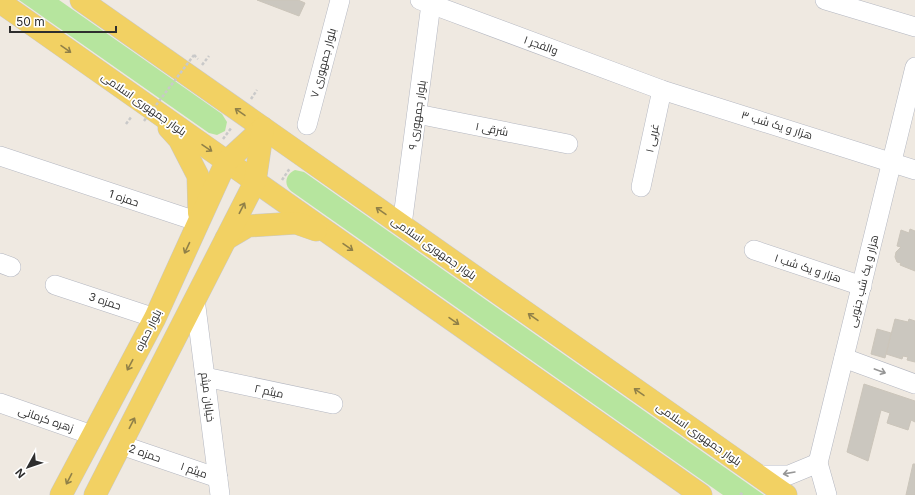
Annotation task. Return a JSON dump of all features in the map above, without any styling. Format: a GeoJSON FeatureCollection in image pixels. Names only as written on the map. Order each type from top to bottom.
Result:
{"type":"FeatureCollection","features":[{"type":"Feature","properties":{"kind":"main road","name":"بلوار جمهوری اسلامی"},"geometry":{"type":"LineString","coordinates":[[81,0],[786,495]]}},
{"type":"Feature","properties":{"kind":"main road","name":"بلوار جمهوری اسلامی"},"geometry":{"type":"LineString","coordinates":[[0,2],[143,115],[220,157],[330,234],[682,489],[701,495]]}},
{"type":"Feature","properties":{"kind":"main road"},"geometry":{"type":"LineString","coordinates":[[143,115],[179,139],[198,176],[199,222]]}},
{"type":"Feature","properties":{"kind":"main road"},"geometry":{"type":"LineString","coordinates":[[95,495],[226,239],[264,188],[263,128]]}},
{"type":"Feature","properties":{"kind":"main road","name":"بلوار حمزه"},"geometry":{"type":"LineString","coordinates":[[61,495],[155,318],[199,222],[213,187],[220,157],[263,128]]}},
{"type":"Feature","properties":{"kind":"main road"},"geometry":{"type":"LineString","coordinates":[[199,222],[212,213],[219,215],[227,225],[228,232],[226,239]]}},
{"type":"Feature","properties":{"kind":"main road"},"geometry":{"type":"LineString","coordinates":[[226,239],[248,226],[296,223],[330,234]]}},
{"type":"Feature","properties":{"kind":"street","name":"بلوار جمهوری ۷"},"geometry":{"type":"LineString","coordinates":[[307,125],[340,0]]}},
{"type":"Feature","properties":{"kind":"street"},"geometry":{"type":"LineString","coordinates":[[825,0],[915,27]]}},
{"type":"Feature","properties":{"kind":"street","name":"والفجر ۱"},"geometry":{"type":"LineString","coordinates":[[426,2],[662,90]]}},
{"type":"Feature","properties":{"kind":"street","name":"بلوار جمهوری ۹"},"geometry":{"type":"LineString","coordinates":[[402,225],[417,114],[426,2]]}},
{"type":"Feature","properties":{"kind":"street","name":"هزار و یک شب جنوبی"},"geometry":{"type":"LineString","coordinates":[[827,495],[818,463],[915,67]]}},
{"type":"Feature","properties":{"kind":"street","name":"هزار و یک شب ۳"},"geometry":{"type":"LineString","coordinates":[[662,90],[892,161],[915,170]]}},
{"type":"Feature","properties":{"kind":"street","name":"غربی ۱"},"geometry":{"type":"LineString","coordinates":[[641,187],[662,90]]}},
{"type":"Feature","properties":{"kind":"street","name":"شرقی ۱"},"geometry":{"type":"LineString","coordinates":[[417,114],[568,144]]}},
{"type":"Feature","properties":{"kind":"street","name":"حمزه 1"},"geometry":{"type":"LineString","coordinates":[[0,156],[199,222]]}},
{"type":"Feature","properties":{"kind":"street","name":"هزار و یک شب ۱"},"geometry":{"type":"LineString","coordinates":[[754,250],[862,286]]}},
{"type":"Feature","properties":{"kind":"street","name":"حمزه 3"},"geometry":{"type":"LineString","coordinates":[[55,285],[155,318]]}},
{"type":"Feature","properties":{"kind":"street","name":"خیابان میثم"},"geometry":{"type":"LineString","coordinates":[[195,299],[219,486]]}},
{"type":"Feature","properties":{"kind":"street"},"geometry":{"type":"LineString","coordinates":[[844,358],[915,384]]}},
{"type":"Feature","properties":{"kind":"street","name":"میثم ۲"},"geometry":{"type":"LineString","coordinates":[[205,377],[333,404]]}},
{"type":"Feature","properties":{"kind":"street","name":"زهره کرمانی"},"geometry":{"type":"LineString","coordinates":[[0,403],[92,435]]}},
{"type":"Feature","properties":{"kind":"street","name":"حمزه 2"},"geometry":{"type":"LineString","coordinates":[[121,445],[170,461]]}},
{"type":"Feature","properties":{"kind":"street","name":"میثم ۱"},"geometry":{"type":"LineString","coordinates":[[170,461],[219,486]]}},
{"type":"Feature","properties":{"kind":"street"},"geometry":{"type":"LineString","coordinates":[[757,475],[789,474],[818,463]]}},
{"type":"Feature","properties":{"kind":"path"},"geometry":{"type":"LineString","coordinates":[[126,124],[143,115],[194,55]]}},
{"type":"Feature","properties":{"kind":"path"},"geometry":{"type":"LineString","coordinates":[[202,64],[209,56]]}},
{"type":"Feature","properties":{"kind":"path"},"geometry":{"type":"LineString","coordinates":[[220,157],[242,113],[257,90]]}},
{"type":"Feature","properties":{"kind":"path"},"geometry":{"type":"LineString","coordinates":[[264,188],[300,153]]}},
{"type":"Feature","properties":{"kind":"green space"},"geometry":{"type":"Polygon","coordinates":[[[19,0],[59,0],[222,114],[227,122],[225,131],[217,135],[209,133],[19,0]]]}},
{"type":"Feature","properties":{"kind":"green space"},"geometry":{"type":"Polygon","coordinates":[[[295,170],[304,172],[764,495],[723,495],[291,191],[286,182],[289,174],[295,170]]]}},
{"type":"Feature","properties":{"kind":"building"},"geometry":{"type":"Polygon","coordinates":[[[257,0],[298,0],[305,3],[299,16],[257,0]]]}},
{"type":"Feature","properties":{"kind":"building"},"geometry":{"type":"Polygon","coordinates":[[[910,229],[915,231],[915,271],[900,265],[901,263],[897,262],[895,257],[896,252],[901,247],[897,246],[901,230],[909,233],[910,229]]]}},
{"type":"Feature","properties":{"kind":"building"},"geometry":{"type":"Polygon","coordinates":[[[895,319],[908,322],[909,319],[915,321],[915,362],[907,360],[908,357],[903,356],[902,359],[886,354],[895,319]]]}},
{"type":"Feature","properties":{"kind":"building"},"geometry":{"type":"Polygon","coordinates":[[[877,329],[891,333],[885,358],[871,354],[877,329]]]}},
{"type":"Feature","properties":{"kind":"building"},"geometry":{"type":"Polygon","coordinates":[[[864,384],[915,401],[915,422],[911,420],[908,430],[887,423],[890,413],[881,410],[868,461],[847,452],[864,384]]]}},
{"type":"Feature","properties":{"kind":"building"},"geometry":{"type":"Polygon","coordinates":[[[913,464],[915,464],[915,495],[906,495],[913,464]]]}}]}
